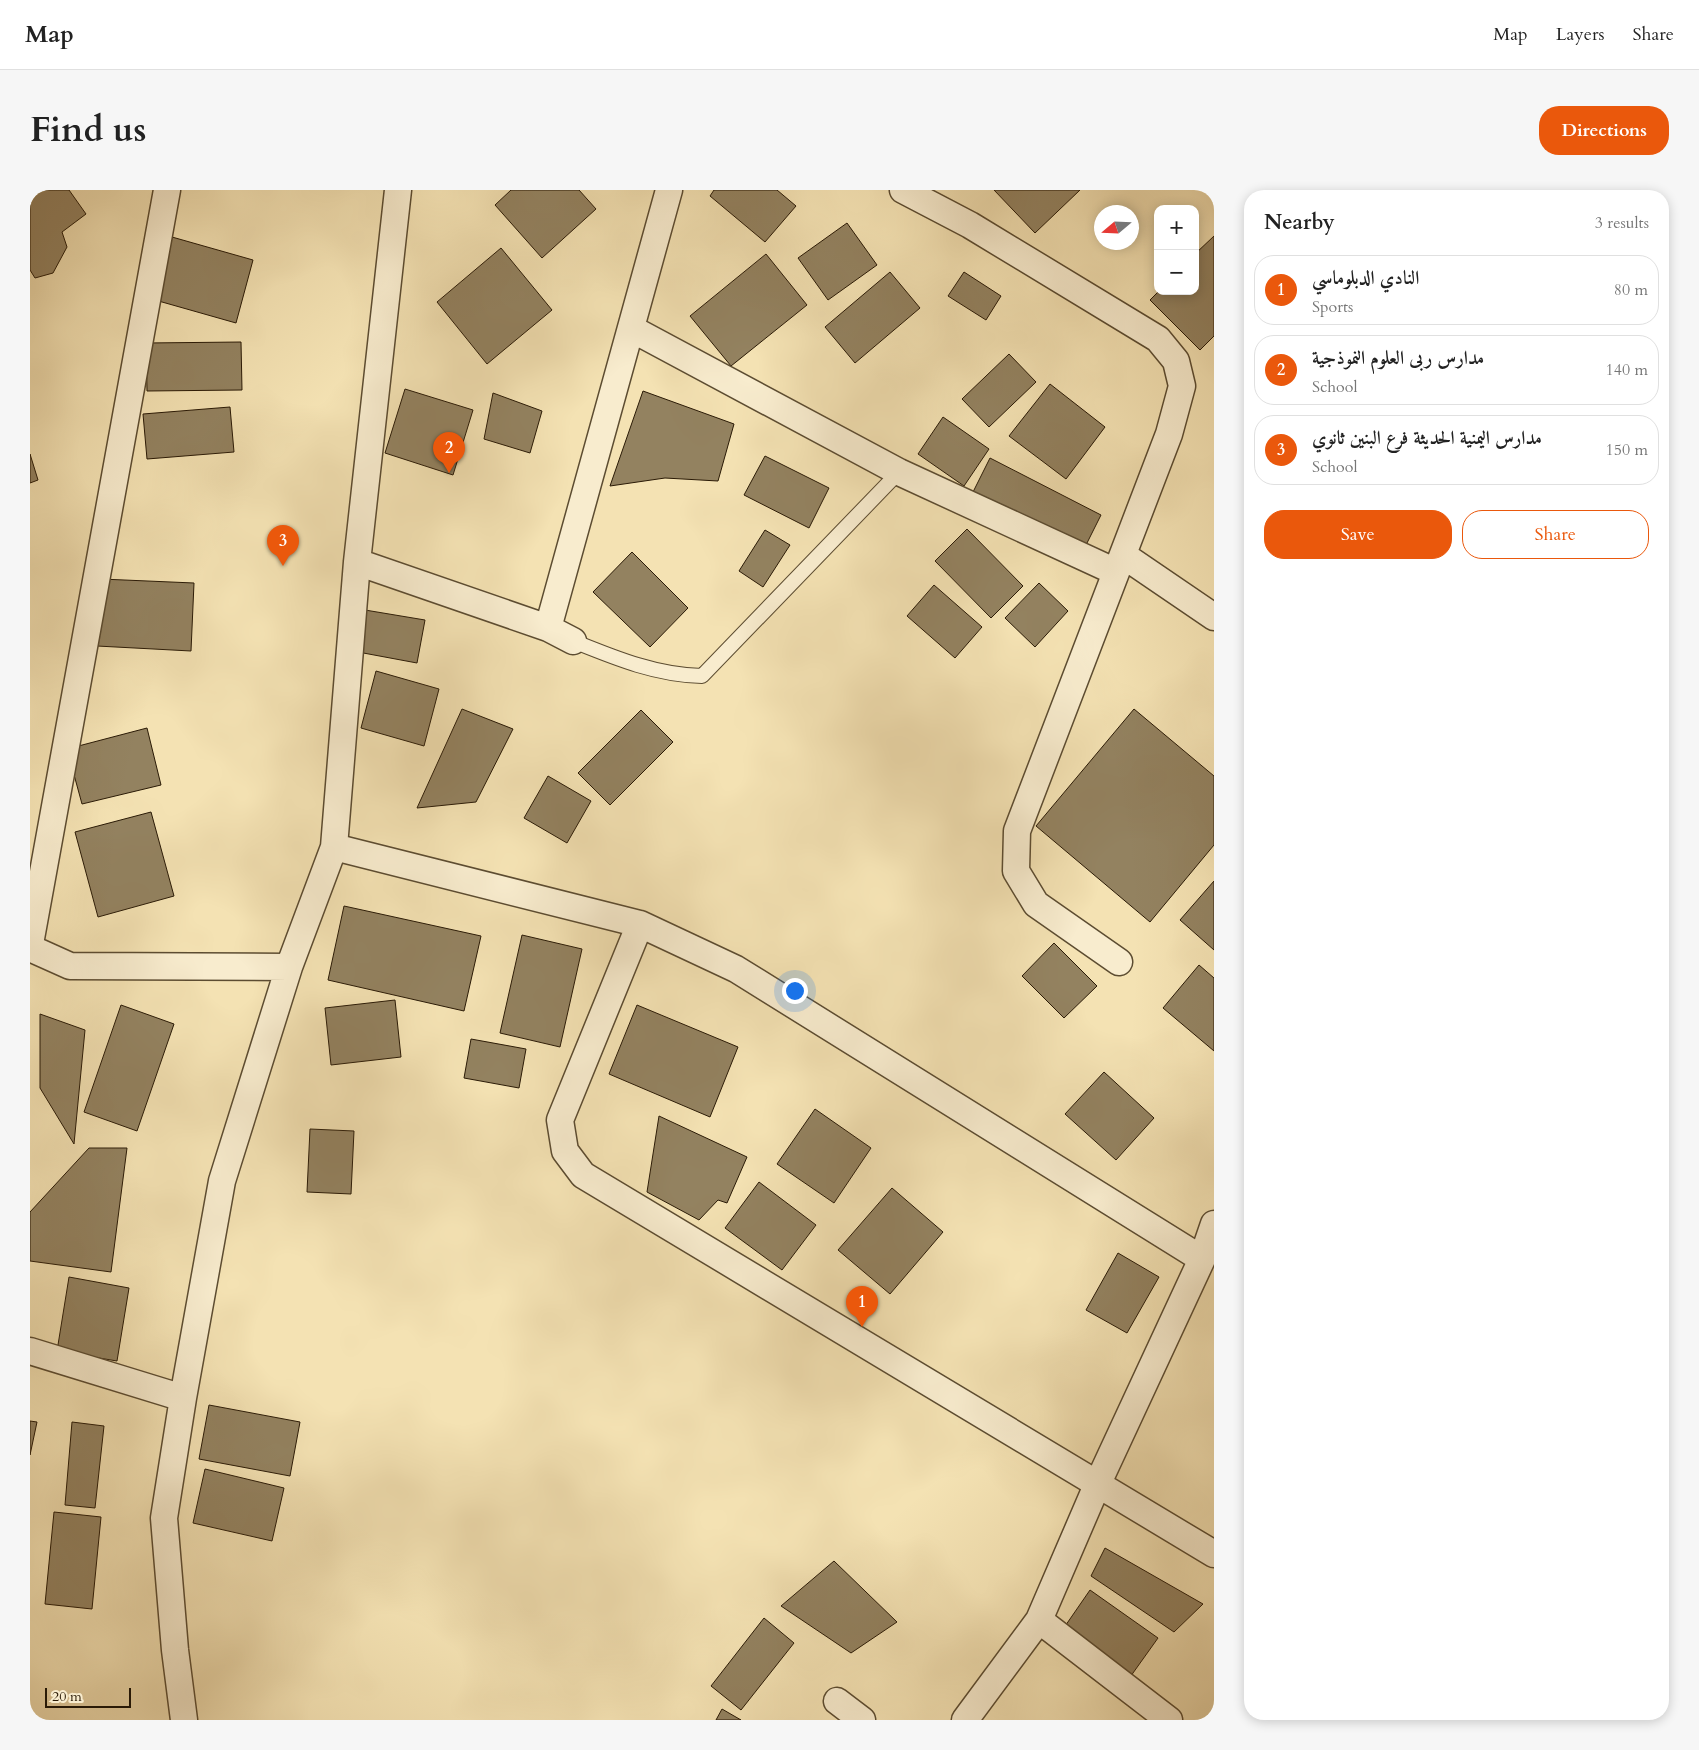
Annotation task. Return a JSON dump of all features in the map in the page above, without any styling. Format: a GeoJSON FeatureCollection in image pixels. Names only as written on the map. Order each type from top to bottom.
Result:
{"type":"FeatureCollection","features":[{"type":"Feature","properties":{"kind":"street"},"geometry":{"type":"LineString","coordinates":[[30,944],[167,190]]}},
{"type":"Feature","properties":{"kind":"street"},"geometry":{"type":"LineString","coordinates":[[184,1720],[175,1650],[164,1518],[183,1398],[222,1180],[289,967],[334,847],[357,562],[398,190]]}},
{"type":"Feature","properties":{"kind":"street"},"geometry":{"type":"LineString","coordinates":[[548,628],[669,190]]}},
{"type":"Feature","properties":{"kind":"street"},"geometry":{"type":"LineString","coordinates":[[903,190],[970,225],[1158,339],[1176,361],[1182,386],[1169,434],[1017,831],[1016,871],[1036,904],[1119,962]]}},
{"type":"Feature","properties":{"kind":"street"},"geometry":{"type":"LineString","coordinates":[[632,328],[899,472],[1120,564],[1214,617]]}},
{"type":"Feature","properties":{"kind":"street"},"geometry":{"type":"LineString","coordinates":[[357,562],[548,628],[573,641]]}},
{"type":"Feature","properties":{"kind":"street"},"geometry":{"type":"LineString","coordinates":[[334,847],[640,924],[736,969],[1202,1259]]}},
{"type":"Feature","properties":{"kind":"street"},"geometry":{"type":"LineString","coordinates":[[640,924],[560,1120],[566,1151],[583,1175],[1214,1554]]}},
{"type":"Feature","properties":{"kind":"street"},"geometry":{"type":"LineString","coordinates":[[30,948],[70,966],[289,967]]}},
{"type":"Feature","properties":{"kind":"street"},"geometry":{"type":"LineString","coordinates":[[966,1720],[1040,1620],[1098,1484],[1202,1259],[1214,1224]]}},
{"type":"Feature","properties":{"kind":"street"},"geometry":{"type":"LineString","coordinates":[[30,1351],[183,1398]]}},
{"type":"Feature","properties":{"kind":"street"},"geometry":{"type":"LineString","coordinates":[[1040,1620],[1169,1720]]}},
{"type":"Feature","properties":{"kind":"street"},"geometry":{"type":"LineString","coordinates":[[837,1700],[862,1720]]}},
{"type":"Feature","properties":{"kind":"lane"},"geometry":{"type":"LineString","coordinates":[[573,641],[628,663],[680,675],[702,676],[899,472]]}},
{"type":"Feature","properties":{"kind":"building"},"geometry":{"type":"Polygon","coordinates":[[[30,190],[69,190],[86,214],[62,232],[67,247],[53,273],[35,278],[30,270],[30,190]]]}},
{"type":"Feature","properties":{"kind":"building"},"geometry":{"type":"Polygon","coordinates":[[[511,190],[579,190],[596,209],[542,258],[495,205],[511,190]]]}},
{"type":"Feature","properties":{"kind":"building"},"geometry":{"type":"Polygon","coordinates":[[[714,190],[777,190],[796,206],[765,242],[710,196],[714,190]]]}},
{"type":"Feature","properties":{"kind":"building"},"geometry":{"type":"Polygon","coordinates":[[[994,190],[1080,190],[1035,233],[994,190]]]}},
{"type":"Feature","properties":{"kind":"building"},"geometry":{"type":"Polygon","coordinates":[[[847,223],[877,265],[828,300],[798,258],[847,223]]]}},
{"type":"Feature","properties":{"kind":"building"},"geometry":{"type":"Polygon","coordinates":[[[1214,236],[1214,336],[1200,350],[1150,300],[1155,295],[1199,295],[1199,250],[1214,236]]]}},
{"type":"Feature","properties":{"kind":"building"},"geometry":{"type":"Polygon","coordinates":[[[172,237],[253,260],[236,323],[155,300],[172,237]]]}},
{"type":"Feature","properties":{"kind":"building"},"geometry":{"type":"Polygon","coordinates":[[[501,248],[552,310],[487,364],[437,302],[501,248]]]}},
{"type":"Feature","properties":{"kind":"building"},"geometry":{"type":"Polygon","coordinates":[[[766,254],[807,305],[731,366],[690,316],[766,254]]]}},
{"type":"Feature","properties":{"kind":"building"},"geometry":{"type":"Polygon","coordinates":[[[890,272],[920,308],[855,363],[825,327],[890,272]]]}},
{"type":"Feature","properties":{"kind":"building"},"geometry":{"type":"Polygon","coordinates":[[[964,272],[1001,296],[986,320],[948,296],[964,272]]]}},
{"type":"Feature","properties":{"kind":"building"},"geometry":{"type":"Polygon","coordinates":[[[241,342],[242,390],[147,391],[146,343],[241,342]]]}},
{"type":"Feature","properties":{"kind":"building"},"geometry":{"type":"Polygon","coordinates":[[[1009,354],[1036,382],[989,427],[962,399],[1009,354]]]}},
{"type":"Feature","properties":{"kind":"building"},"geometry":{"type":"Polygon","coordinates":[[[1050,384],[1105,427],[1066,479],[1009,436],[1050,384]]]}},
{"type":"Feature","properties":{"kind":"building"},"geometry":{"type":"Polygon","coordinates":[[[405,389],[473,410],[453,475],[385,453],[405,389]]]}},
{"type":"Feature","properties":{"kind":"building"},"geometry":{"type":"Polygon","coordinates":[[[643,391],[734,424],[718,481],[665,478],[610,486],[643,391]]]}},
{"type":"Feature","properties":{"kind":"building"},"geometry":{"type":"Polygon","coordinates":[[[493,393],[542,411],[530,453],[484,439],[493,393]]]}},
{"type":"Feature","properties":{"kind":"building"},"geometry":{"type":"Polygon","coordinates":[[[230,407],[234,452],[147,459],[143,414],[230,407]]]}},
{"type":"Feature","properties":{"kind":"building"},"geometry":{"type":"Polygon","coordinates":[[[943,417],[989,449],[964,486],[918,454],[943,417]]]}},
{"type":"Feature","properties":{"kind":"building"},"geometry":{"type":"Polygon","coordinates":[[[30,454],[38,480],[30,483],[30,454]]]}},
{"type":"Feature","properties":{"kind":"building"},"geometry":{"type":"Polygon","coordinates":[[[765,456],[829,488],[809,528],[744,495],[765,456]]]}},
{"type":"Feature","properties":{"kind":"building"},"geometry":{"type":"Polygon","coordinates":[[[990,458],[1101,515],[1084,549],[973,492],[990,458]]]}},
{"type":"Feature","properties":{"kind":"building"},"geometry":{"type":"Polygon","coordinates":[[[967,529],[1023,586],[991,618],[935,561],[967,529]]]}},
{"type":"Feature","properties":{"kind":"building"},"geometry":{"type":"Polygon","coordinates":[[[765,530],[790,545],[763,587],[739,571],[765,530]]]}},
{"type":"Feature","properties":{"kind":"building"},"geometry":{"type":"Polygon","coordinates":[[[632,552],[688,608],[650,647],[593,592],[632,552]]]}},
{"type":"Feature","properties":{"kind":"building"},"geometry":{"type":"Polygon","coordinates":[[[101,579],[194,583],[191,651],[97,646],[101,579]]]}},
{"type":"Feature","properties":{"kind":"building"},"geometry":{"type":"Polygon","coordinates":[[[1039,583],[1068,611],[1035,647],[1005,618],[1039,583]]]}},
{"type":"Feature","properties":{"kind":"building"},"geometry":{"type":"Polygon","coordinates":[[[934,585],[982,627],[955,658],[907,616],[934,585]]]}},
{"type":"Feature","properties":{"kind":"building"},"geometry":{"type":"Polygon","coordinates":[[[365,610],[425,620],[417,663],[358,652],[365,610]]]}},
{"type":"Feature","properties":{"kind":"building"},"geometry":{"type":"Polygon","coordinates":[[[376,671],[439,689],[424,746],[361,728],[376,671]]]}},
{"type":"Feature","properties":{"kind":"building"},"geometry":{"type":"Polygon","coordinates":[[[462,709],[513,729],[476,802],[417,808],[462,709]]]}},
{"type":"Feature","properties":{"kind":"building"},"geometry":{"type":"Polygon","coordinates":[[[1134,709],[1214,776],[1214,845],[1150,922],[1036,826],[1134,709]]]}},
{"type":"Feature","properties":{"kind":"building"},"geometry":{"type":"Polygon","coordinates":[[[641,710],[673,742],[610,805],[578,773],[641,710]]]}},
{"type":"Feature","properties":{"kind":"building"},"geometry":{"type":"Polygon","coordinates":[[[147,728],[161,785],[82,804],[67,749],[147,728]]]}},
{"type":"Feature","properties":{"kind":"building"},"geometry":{"type":"Polygon","coordinates":[[[548,776],[591,801],[567,843],[524,818],[548,776]]]}},
{"type":"Feature","properties":{"kind":"building"},"geometry":{"type":"Polygon","coordinates":[[[151,812],[174,896],[98,917],[75,832],[151,812]]]}},
{"type":"Feature","properties":{"kind":"building"},"geometry":{"type":"Polygon","coordinates":[[[1214,881],[1214,950],[1180,920],[1214,881]]]}},
{"type":"Feature","properties":{"kind":"building"},"geometry":{"type":"Polygon","coordinates":[[[344,906],[481,936],[464,1011],[328,980],[344,906]]]}},
{"type":"Feature","properties":{"kind":"building"},"geometry":{"type":"Polygon","coordinates":[[[522,935],[582,949],[560,1047],[500,1033],[522,935]]]}},
{"type":"Feature","properties":{"kind":"building"},"geometry":{"type":"Polygon","coordinates":[[[1054,943],[1097,986],[1064,1018],[1022,976],[1054,943]]]}},
{"type":"Feature","properties":{"kind":"building"},"geometry":{"type":"Polygon","coordinates":[[[1199,965],[1214,978],[1214,1051],[1163,1008],[1199,965]]]}},
{"type":"Feature","properties":{"kind":"building"},"geometry":{"type":"Polygon","coordinates":[[[395,1000],[401,1057],[331,1065],[325,1008],[395,1000]]]}},
{"type":"Feature","properties":{"kind":"building"},"geometry":{"type":"Polygon","coordinates":[[[121,1005],[174,1024],[137,1131],[84,1112],[121,1005]]]}},
{"type":"Feature","properties":{"kind":"building"},"geometry":{"type":"Polygon","coordinates":[[[637,1005],[738,1047],[710,1117],[609,1074],[637,1005]]]}},
{"type":"Feature","properties":{"kind":"building"},"geometry":{"type":"Polygon","coordinates":[[[40,1014],[85,1030],[74,1144],[40,1088],[40,1014]]]}},
{"type":"Feature","properties":{"kind":"building"},"geometry":{"type":"Polygon","coordinates":[[[471,1039],[526,1049],[519,1088],[464,1078],[471,1039]]]}},
{"type":"Feature","properties":{"kind":"building"},"geometry":{"type":"Polygon","coordinates":[[[1104,1072],[1154,1118],[1116,1160],[1065,1114],[1104,1072]]]}},
{"type":"Feature","properties":{"kind":"building"},"geometry":{"type":"Polygon","coordinates":[[[815,1109],[871,1148],[834,1203],[777,1164],[815,1109]]]}},
{"type":"Feature","properties":{"kind":"building"},"geometry":{"type":"Polygon","coordinates":[[[659,1116],[747,1157],[727,1203],[718,1200],[699,1220],[647,1192],[659,1116]]]}},
{"type":"Feature","properties":{"kind":"building"},"geometry":{"type":"Polygon","coordinates":[[[310,1129],[354,1131],[351,1194],[307,1192],[310,1129]]]}},
{"type":"Feature","properties":{"kind":"building"},"geometry":{"type":"Polygon","coordinates":[[[89,1148],[127,1148],[111,1272],[30,1261],[30,1212],[89,1148]]]}},
{"type":"Feature","properties":{"kind":"building"},"geometry":{"type":"Polygon","coordinates":[[[759,1182],[816,1225],[782,1270],[725,1228],[759,1182]]]}},
{"type":"Feature","properties":{"kind":"building"},"geometry":{"type":"Polygon","coordinates":[[[892,1188],[943,1232],[890,1294],[838,1250],[892,1188]]]}},
{"type":"Feature","properties":{"kind":"building"},"geometry":{"type":"Polygon","coordinates":[[[1118,1253],[1159,1277],[1127,1333],[1086,1310],[1118,1253]]]}},
{"type":"Feature","properties":{"kind":"building"},"geometry":{"type":"Polygon","coordinates":[[[69,1277],[129,1288],[117,1361],[57,1351],[69,1277]]]}},
{"type":"Feature","properties":{"kind":"building"},"geometry":{"type":"Polygon","coordinates":[[[209,1405],[300,1422],[290,1476],[199,1459],[209,1405]]]}},
{"type":"Feature","properties":{"kind":"building"},"geometry":{"type":"Polygon","coordinates":[[[30,1421],[37,1422],[30,1455],[30,1421]]]}},
{"type":"Feature","properties":{"kind":"building"},"geometry":{"type":"Polygon","coordinates":[[[72,1422],[104,1426],[95,1508],[65,1505],[72,1422]]]}},
{"type":"Feature","properties":{"kind":"building"},"geometry":{"type":"Polygon","coordinates":[[[205,1469],[284,1488],[272,1541],[193,1523],[205,1469]]]}},
{"type":"Feature","properties":{"kind":"building"},"geometry":{"type":"Polygon","coordinates":[[[54,1512],[101,1517],[92,1609],[45,1604],[54,1512]]]}},
{"type":"Feature","properties":{"kind":"building"},"geometry":{"type":"Polygon","coordinates":[[[1105,1548],[1203,1604],[1174,1632],[1091,1576],[1105,1548]]]}},
{"type":"Feature","properties":{"kind":"building"},"geometry":{"type":"Polygon","coordinates":[[[834,1561],[897,1622],[851,1653],[781,1606],[834,1561]]]}},
{"type":"Feature","properties":{"kind":"building"},"geometry":{"type":"Polygon","coordinates":[[[1090,1590],[1158,1638],[1128,1680],[1061,1632],[1090,1590]]]}},
{"type":"Feature","properties":{"kind":"building"},"geometry":{"type":"Polygon","coordinates":[[[764,1618],[794,1643],[741,1710],[711,1686],[764,1618]]]}},
{"type":"Feature","properties":{"kind":"building"},"geometry":{"type":"Polygon","coordinates":[[[722,1709],[741,1720],[716,1720],[722,1709]]]}},
{"type":"Feature","properties":{"kind":"place","name":"مدارس ربى العلوم النموذجية"},"geometry":{"type":"Point","coordinates":[449,473]}},
{"type":"Feature","properties":{"kind":"place","name":"مدارس اليمنية الحديثة فرع البنين ثانوي"},"geometry":{"type":"Point","coordinates":[283,566]}},
{"type":"Feature","properties":{"kind":"place","name":"النادي الدبلوماسي"},"geometry":{"type":"Point","coordinates":[862,1327]}}]}
